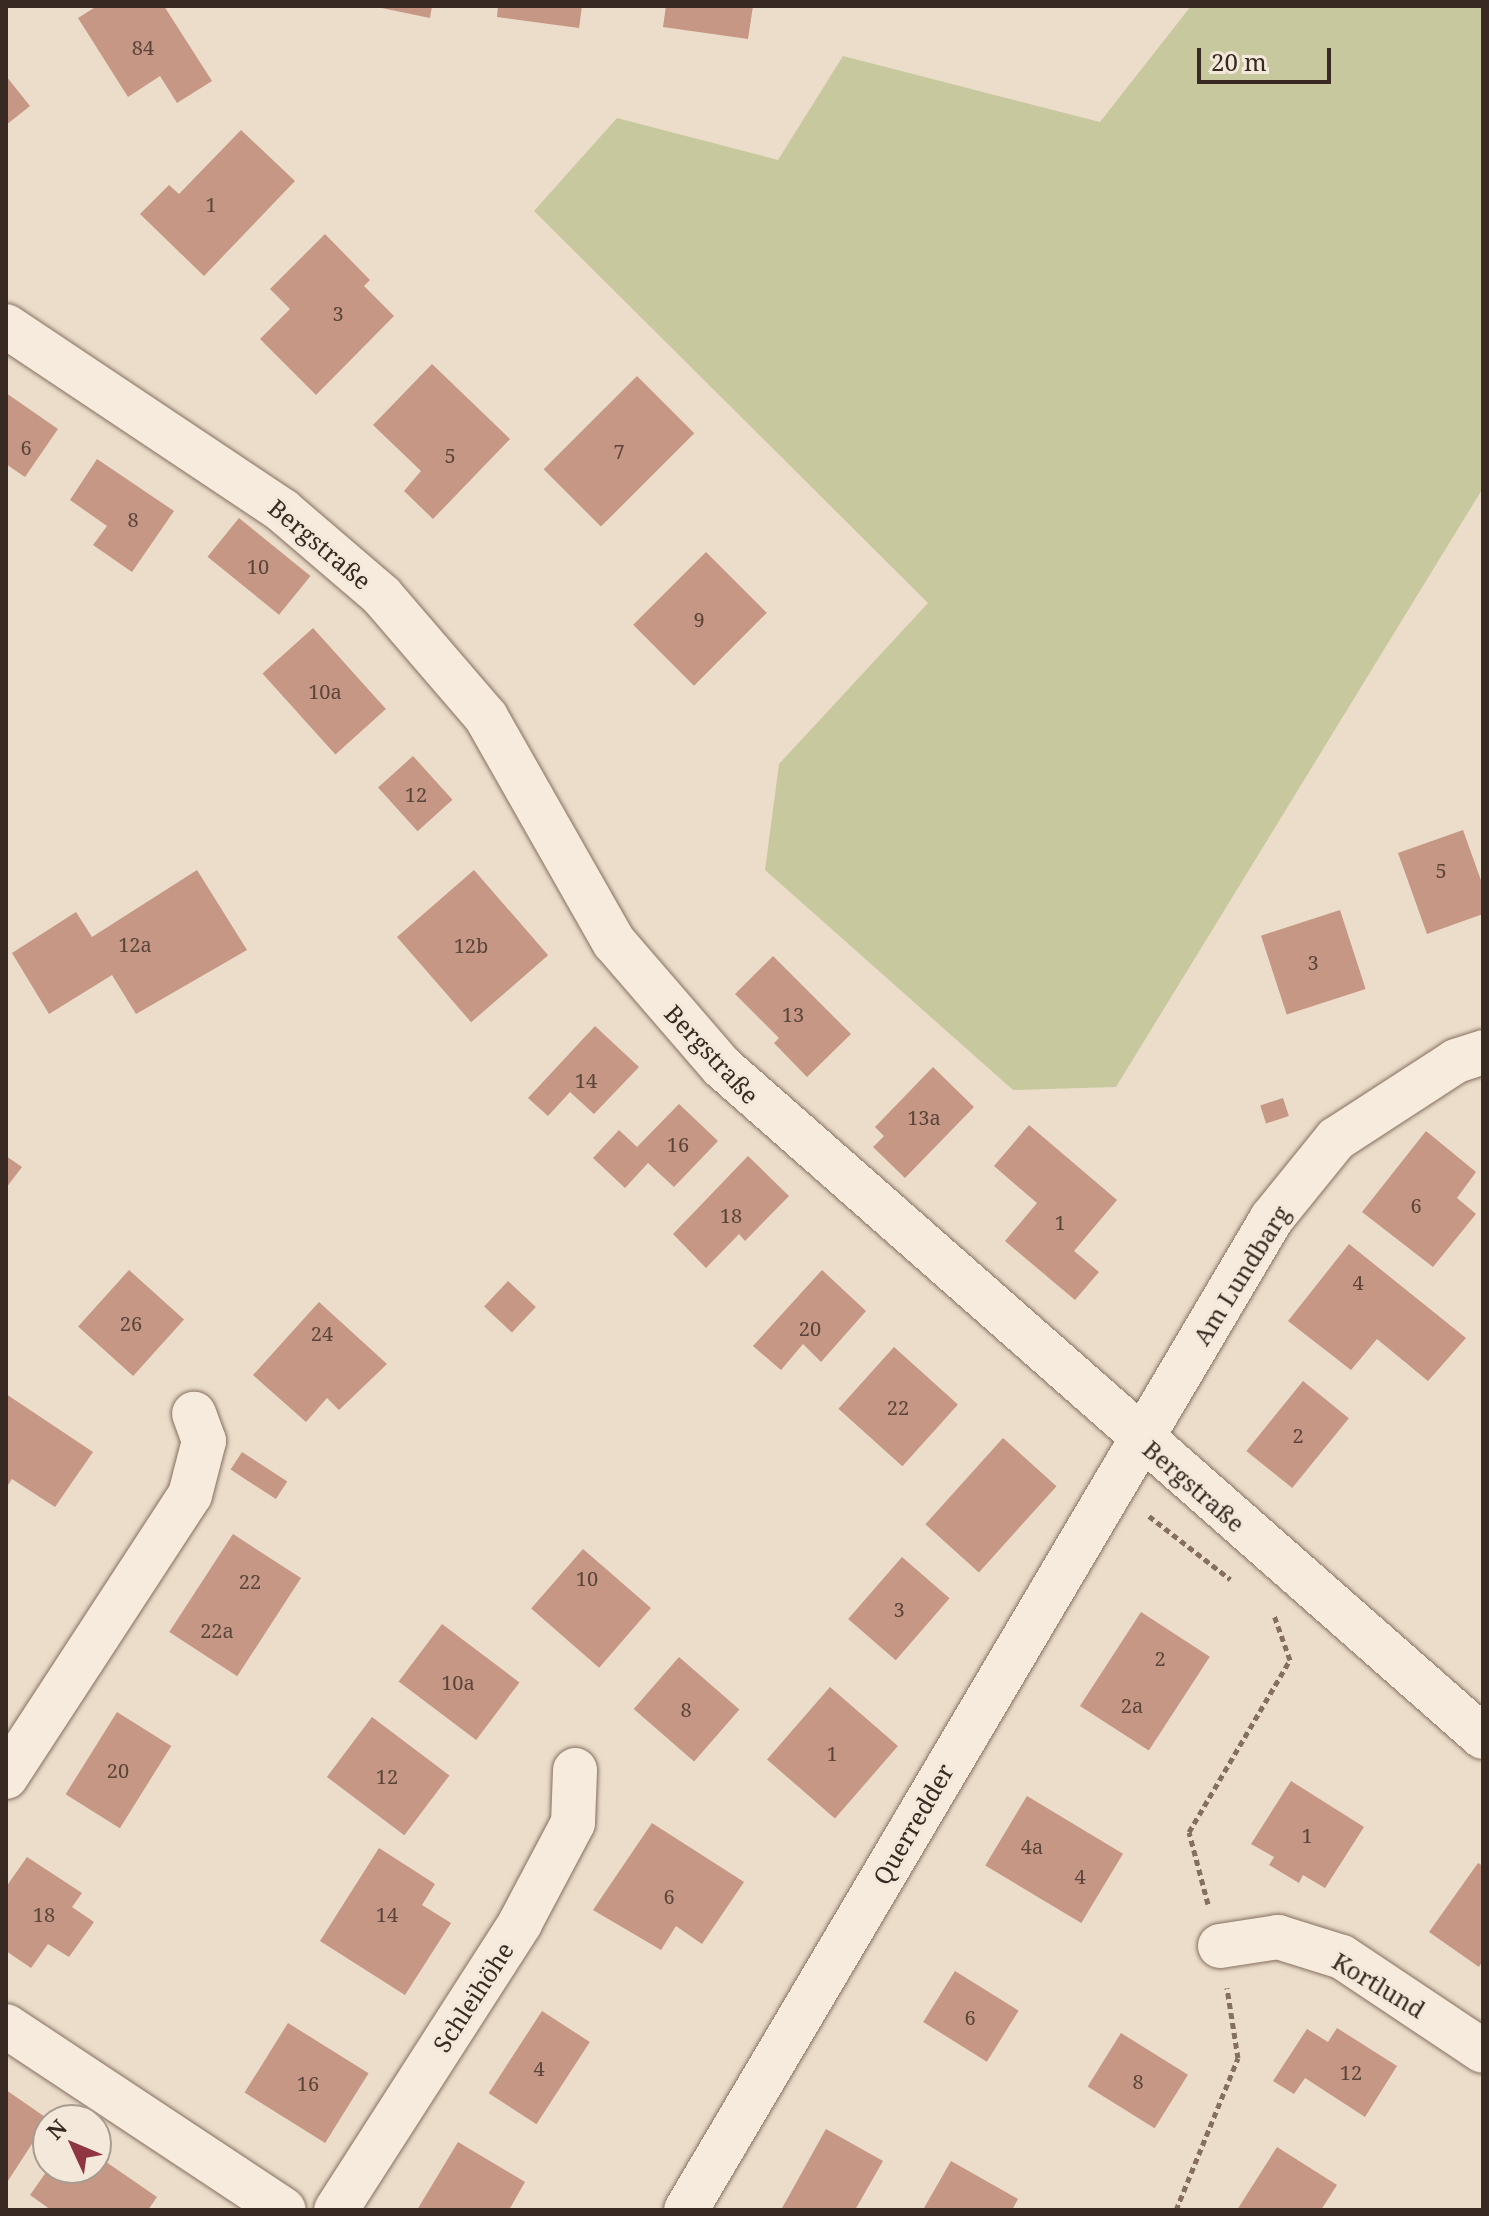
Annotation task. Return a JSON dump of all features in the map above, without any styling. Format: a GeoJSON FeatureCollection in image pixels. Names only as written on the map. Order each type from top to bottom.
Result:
{"type":"FeatureCollection","features":[{"type":"Feature","properties":{"kind":"street","name":"Bergstraße"},"geometry":{"type":"LineString","coordinates":[[6,326],[283,511],[382,596],[486,717],[614,942],[665,1005],[780,1124],[1483,1737]]}},
{"type":"Feature","properties":{"kind":"street","name":"Am Lundbarg"},"geometry":{"type":"LineString","coordinates":[[1141,1440],[1272,1218],[1336,1139],[1456,1061],[1483,1052]]}},
{"type":"Feature","properties":{"kind":"street"},"geometry":{"type":"LineString","coordinates":[[6,1777],[190,1495],[204,1441],[194,1414]]}},
{"type":"Feature","properties":{"kind":"street","name":"Querredder"},"geometry":{"type":"LineString","coordinates":[[686,2210],[1141,1440]]}},
{"type":"Feature","properties":{"kind":"street","name":"Schleihöhe"},"geometry":{"type":"LineString","coordinates":[[336,2210],[527,1911],[573,1823],[575,1770]]}},
{"type":"Feature","properties":{"kind":"street","name":"Kortlund"},"geometry":{"type":"LineString","coordinates":[[1220,1946],[1278,1937],[1342,1957],[1483,2051]]}},
{"type":"Feature","properties":{"kind":"street"},"geometry":{"type":"LineString","coordinates":[[6,2026],[284,2210]]}},
{"type":"Feature","properties":{"kind":"path"},"geometry":{"type":"LineString","coordinates":[[1111,1487],[1236,1583]]}},
{"type":"Feature","properties":{"kind":"path"},"geometry":{"type":"LineString","coordinates":[[1176,2210],[1238,2058],[1220,1946],[1189,1832],[1290,1660],[1273,1612]]}},
{"type":"Feature","properties":{"kind":"green space"},"geometry":{"type":"Polygon","coordinates":[[[1191,6],[1483,6],[1483,488],[1116,1087],[1013,1090],[765,870],[779,764],[928,603],[534,211],[617,118],[778,160],[843,56],[1100,122],[1191,6]]]}},
{"type":"Feature","properties":{"kind":"building"},"geometry":{"type":"Polygon","coordinates":[[[97,6],[164,6],[212,81],[177,103],[160,76],[128,97],[78,18],[97,6]]]}},
{"type":"Feature","properties":{"kind":"building"},"geometry":{"type":"Polygon","coordinates":[[[372,6],[432,6],[430,18],[372,6]]]}},
{"type":"Feature","properties":{"kind":"building"},"geometry":{"type":"Polygon","coordinates":[[[498,6],[582,6],[579,28],[497,17],[498,6]]]}},
{"type":"Feature","properties":{"kind":"building"},"geometry":{"type":"Polygon","coordinates":[[[666,6],[753,6],[748,39],[663,27],[666,6]]]}},
{"type":"Feature","properties":{"kind":"building"},"geometry":{"type":"Polygon","coordinates":[[[6,76],[30,106],[6,125],[6,76]]]}},
{"type":"Feature","properties":{"kind":"building"},"geometry":{"type":"Polygon","coordinates":[[[241,130],[295,181],[204,276],[140,214],[169,185],[179,194],[241,130]]]}},
{"type":"Feature","properties":{"kind":"building"},"geometry":{"type":"Polygon","coordinates":[[[325,234],[370,280],[364,286],[394,316],[316,395],[260,339],[290,309],[270,289],[325,234]]]}},
{"type":"Feature","properties":{"kind":"building"},"geometry":{"type":"Polygon","coordinates":[[[432,364],[510,439],[433,519],[404,491],[421,471],[373,425],[432,364]]]}},
{"type":"Feature","properties":{"kind":"building"},"geometry":{"type":"Polygon","coordinates":[[[637,376],[694,433],[601,527],[544,469],[637,376]]]}},
{"type":"Feature","properties":{"kind":"building"},"geometry":{"type":"Polygon","coordinates":[[[6,393],[58,429],[25,477],[6,464],[6,393]]]}},
{"type":"Feature","properties":{"kind":"building"},"geometry":{"type":"Polygon","coordinates":[[[97,459],[174,511],[132,572],[93,545],[107,526],[70,500],[97,459]]]}},
{"type":"Feature","properties":{"kind":"building"},"geometry":{"type":"Polygon","coordinates":[[[239,518],[310,576],[279,615],[208,557],[239,518]]]}},
{"type":"Feature","properties":{"kind":"building"},"geometry":{"type":"Polygon","coordinates":[[[706,552],[767,613],[694,686],[633,625],[706,552]]]}},
{"type":"Feature","properties":{"kind":"building"},"geometry":{"type":"Polygon","coordinates":[[[313,628],[386,709],[335,755],[262,674],[313,628]]]}},
{"type":"Feature","properties":{"kind":"building"},"geometry":{"type":"Polygon","coordinates":[[[413,756],[452,800],[418,831],[378,787],[413,756]]]}},
{"type":"Feature","properties":{"kind":"building"},"geometry":{"type":"Polygon","coordinates":[[[1463,830],[1483,886],[1483,914],[1427,934],[1398,853],[1463,830]]]}},
{"type":"Feature","properties":{"kind":"building"},"geometry":{"type":"Polygon","coordinates":[[[197,870],[247,950],[136,1014],[112,975],[49,1014],[12,953],[76,912],[92,937],[197,870]]]}},
{"type":"Feature","properties":{"kind":"building"},"geometry":{"type":"Polygon","coordinates":[[[474,870],[548,955],[471,1022],[397,937],[474,870]]]}},
{"type":"Feature","properties":{"kind":"building"},"geometry":{"type":"Polygon","coordinates":[[[1340,910],[1366,989],[1287,1015],[1261,936],[1340,910]]]}},
{"type":"Feature","properties":{"kind":"building"},"geometry":{"type":"Polygon","coordinates":[[[773,956],[851,1034],[807,1077],[774,1043],[779,1038],[735,994],[773,956]]]}},
{"type":"Feature","properties":{"kind":"building"},"geometry":{"type":"Polygon","coordinates":[[[595,1026],[639,1067],[594,1114],[570,1092],[548,1116],[528,1098],[595,1026]]]}},
{"type":"Feature","properties":{"kind":"building"},"geometry":{"type":"Polygon","coordinates":[[[933,1067],[974,1107],[905,1178],[873,1147],[884,1136],[875,1127],[933,1067]]]}},
{"type":"Feature","properties":{"kind":"building"},"geometry":{"type":"Polygon","coordinates":[[[1283,1098],[1289,1116],[1266,1123],[1260,1105],[1283,1098]]]}},
{"type":"Feature","properties":{"kind":"building"},"geometry":{"type":"Polygon","coordinates":[[[679,1104],[718,1141],[674,1187],[648,1163],[625,1188],[593,1158],[619,1130],[637,1147],[679,1104]]]}},
{"type":"Feature","properties":{"kind":"building"},"geometry":{"type":"Polygon","coordinates":[[[1029,1125],[1117,1200],[1074,1251],[1099,1272],[1075,1300],[1005,1241],[1037,1203],[994,1166],[1029,1125]]]}},
{"type":"Feature","properties":{"kind":"building"},"geometry":{"type":"Polygon","coordinates":[[[1426,1131],[1476,1172],[1457,1198],[1476,1214],[1433,1267],[1362,1212],[1426,1131]]]}},
{"type":"Feature","properties":{"kind":"building"},"geometry":{"type":"Polygon","coordinates":[[[6,1156],[22,1167],[6,1188],[6,1156]]]}},
{"type":"Feature","properties":{"kind":"building"},"geometry":{"type":"Polygon","coordinates":[[[748,1156],[789,1196],[745,1241],[739,1234],[706,1268],[673,1234],[748,1156]]]}},
{"type":"Feature","properties":{"kind":"building"},"geometry":{"type":"Polygon","coordinates":[[[1349,1244],[1466,1338],[1428,1381],[1377,1339],[1351,1370],[1288,1321],[1349,1244]]]}},
{"type":"Feature","properties":{"kind":"building"},"geometry":{"type":"Polygon","coordinates":[[[129,1270],[184,1320],[133,1376],[78,1326],[129,1270]]]}},
{"type":"Feature","properties":{"kind":"building"},"geometry":{"type":"Polygon","coordinates":[[[822,1270],[866,1311],[821,1362],[803,1344],[781,1370],[753,1346],[822,1270]]]}},
{"type":"Feature","properties":{"kind":"building"},"geometry":{"type":"Polygon","coordinates":[[[508,1281],[536,1307],[512,1333],[484,1307],[508,1281]]]}},
{"type":"Feature","properties":{"kind":"building"},"geometry":{"type":"Polygon","coordinates":[[[319,1302],[387,1364],[339,1410],[327,1398],[306,1422],[253,1375],[319,1302]]]}},
{"type":"Feature","properties":{"kind":"building"},"geometry":{"type":"Polygon","coordinates":[[[894,1347],[958,1405],[902,1466],[838,1409],[894,1347]]]}},
{"type":"Feature","properties":{"kind":"building"},"geometry":{"type":"Polygon","coordinates":[[[1303,1381],[1349,1418],[1292,1488],[1246,1451],[1303,1381]]]}},
{"type":"Feature","properties":{"kind":"building"},"geometry":{"type":"Polygon","coordinates":[[[6,1394],[93,1452],[55,1507],[12,1479],[6,1488],[6,1394]]]}},
{"type":"Feature","properties":{"kind":"building"},"geometry":{"type":"Polygon","coordinates":[[[1003,1438],[1057,1486],[979,1572],[925,1524],[1003,1438]]]}},
{"type":"Feature","properties":{"kind":"building"},"geometry":{"type":"Polygon","coordinates":[[[242,1452],[287,1481],[276,1499],[231,1470],[242,1452]]]}},
{"type":"Feature","properties":{"kind":"building"},"geometry":{"type":"Polygon","coordinates":[[[233,1534],[301,1578],[237,1676],[169,1632],[233,1534]]]}},
{"type":"Feature","properties":{"kind":"building"},"geometry":{"type":"Polygon","coordinates":[[[583,1549],[651,1608],[599,1668],[531,1609],[583,1549]]]}},
{"type":"Feature","properties":{"kind":"building"},"geometry":{"type":"Polygon","coordinates":[[[902,1557],[950,1598],[896,1660],[848,1619],[902,1557]]]}},
{"type":"Feature","properties":{"kind":"building"},"geometry":{"type":"Polygon","coordinates":[[[1141,1612],[1210,1657],[1149,1751],[1080,1706],[1141,1612]]]}},
{"type":"Feature","properties":{"kind":"building"},"geometry":{"type":"Polygon","coordinates":[[[442,1624],[519,1682],[476,1740],[399,1682],[442,1624]]]}},
{"type":"Feature","properties":{"kind":"building"},"geometry":{"type":"Polygon","coordinates":[[[679,1657],[739,1709],[694,1762],[634,1709],[679,1657]]]}},
{"type":"Feature","properties":{"kind":"building"},"geometry":{"type":"Polygon","coordinates":[[[830,1687],[898,1746],[835,1818],[767,1759],[830,1687]]]}},
{"type":"Feature","properties":{"kind":"building"},"geometry":{"type":"Polygon","coordinates":[[[117,1712],[171,1746],[120,1828],[66,1794],[117,1712]]]}},
{"type":"Feature","properties":{"kind":"building"},"geometry":{"type":"Polygon","coordinates":[[[372,1717],[449,1775],[404,1835],[327,1777],[372,1717]]]}},
{"type":"Feature","properties":{"kind":"building"},"geometry":{"type":"Polygon","coordinates":[[[1291,1781],[1364,1827],[1325,1888],[1303,1875],[1299,1883],[1269,1865],[1274,1857],[1251,1844],[1291,1781]]]}},
{"type":"Feature","properties":{"kind":"building"},"geometry":{"type":"Polygon","coordinates":[[[1027,1796],[1123,1854],[1081,1923],[985,1865],[1027,1796]]]}},
{"type":"Feature","properties":{"kind":"building"},"geometry":{"type":"Polygon","coordinates":[[[652,1823],[744,1882],[702,1944],[676,1926],[661,1950],[593,1910],[652,1823]]]}},
{"type":"Feature","properties":{"kind":"building"},"geometry":{"type":"Polygon","coordinates":[[[379,1848],[435,1884],[422,1905],[451,1923],[405,1995],[320,1941],[379,1848]]]}},
{"type":"Feature","properties":{"kind":"building"},"geometry":{"type":"Polygon","coordinates":[[[27,1857],[82,1893],[72,1907],[94,1922],[69,1957],[48,1944],[31,1968],[6,1951],[6,1887],[27,1857]]]}},
{"type":"Feature","properties":{"kind":"building"},"geometry":{"type":"Polygon","coordinates":[[[1478,1863],[1483,1866],[1483,1960],[1479,1967],[1429,1932],[1478,1863]]]}},
{"type":"Feature","properties":{"kind":"building"},"geometry":{"type":"Polygon","coordinates":[[[955,1971],[1019,2011],[987,2062],[923,2022],[955,1971]]]}},
{"type":"Feature","properties":{"kind":"building"},"geometry":{"type":"Polygon","coordinates":[[[542,2011],[590,2042],[536,2124],[489,2093],[542,2011]]]}},
{"type":"Feature","properties":{"kind":"building"},"geometry":{"type":"Polygon","coordinates":[[[288,2023],[369,2073],[325,2143],[245,2093],[288,2023]]]}},
{"type":"Feature","properties":{"kind":"building"},"geometry":{"type":"Polygon","coordinates":[[[1337,2028],[1397,2066],[1365,2117],[1305,2078],[1294,2094],[1273,2081],[1307,2029],[1328,2042],[1337,2028]]]}},
{"type":"Feature","properties":{"kind":"building"},"geometry":{"type":"Polygon","coordinates":[[[1121,2033],[1188,2075],[1155,2128],[1088,2086],[1121,2033]]]}},
{"type":"Feature","properties":{"kind":"building"},"geometry":{"type":"Polygon","coordinates":[[[6,2090],[32,2108],[32,2144],[6,2184],[6,2090]]]}},
{"type":"Feature","properties":{"kind":"building"},"geometry":{"type":"Polygon","coordinates":[[[826,2129],[883,2161],[855,2210],[781,2210],[826,2129]]]}},
{"type":"Feature","properties":{"kind":"building"},"geometry":{"type":"Polygon","coordinates":[[[458,2142],[525,2182],[509,2210],[417,2210],[458,2142]]]}},
{"type":"Feature","properties":{"kind":"building"},"geometry":{"type":"Polygon","coordinates":[[[1277,2147],[1337,2185],[1321,2210],[1237,2210],[1277,2147]]]}},
{"type":"Feature","properties":{"kind":"building"},"geometry":{"type":"Polygon","coordinates":[[[951,2161],[1018,2199],[1012,2210],[924,2208],[951,2161]]]}},
{"type":"Feature","properties":{"kind":"building"},"geometry":{"type":"Polygon","coordinates":[[[112,2166],[157,2197],[148,2210],[51,2210],[30,2195],[38,2184],[112,2184],[112,2166]]]}}]}
